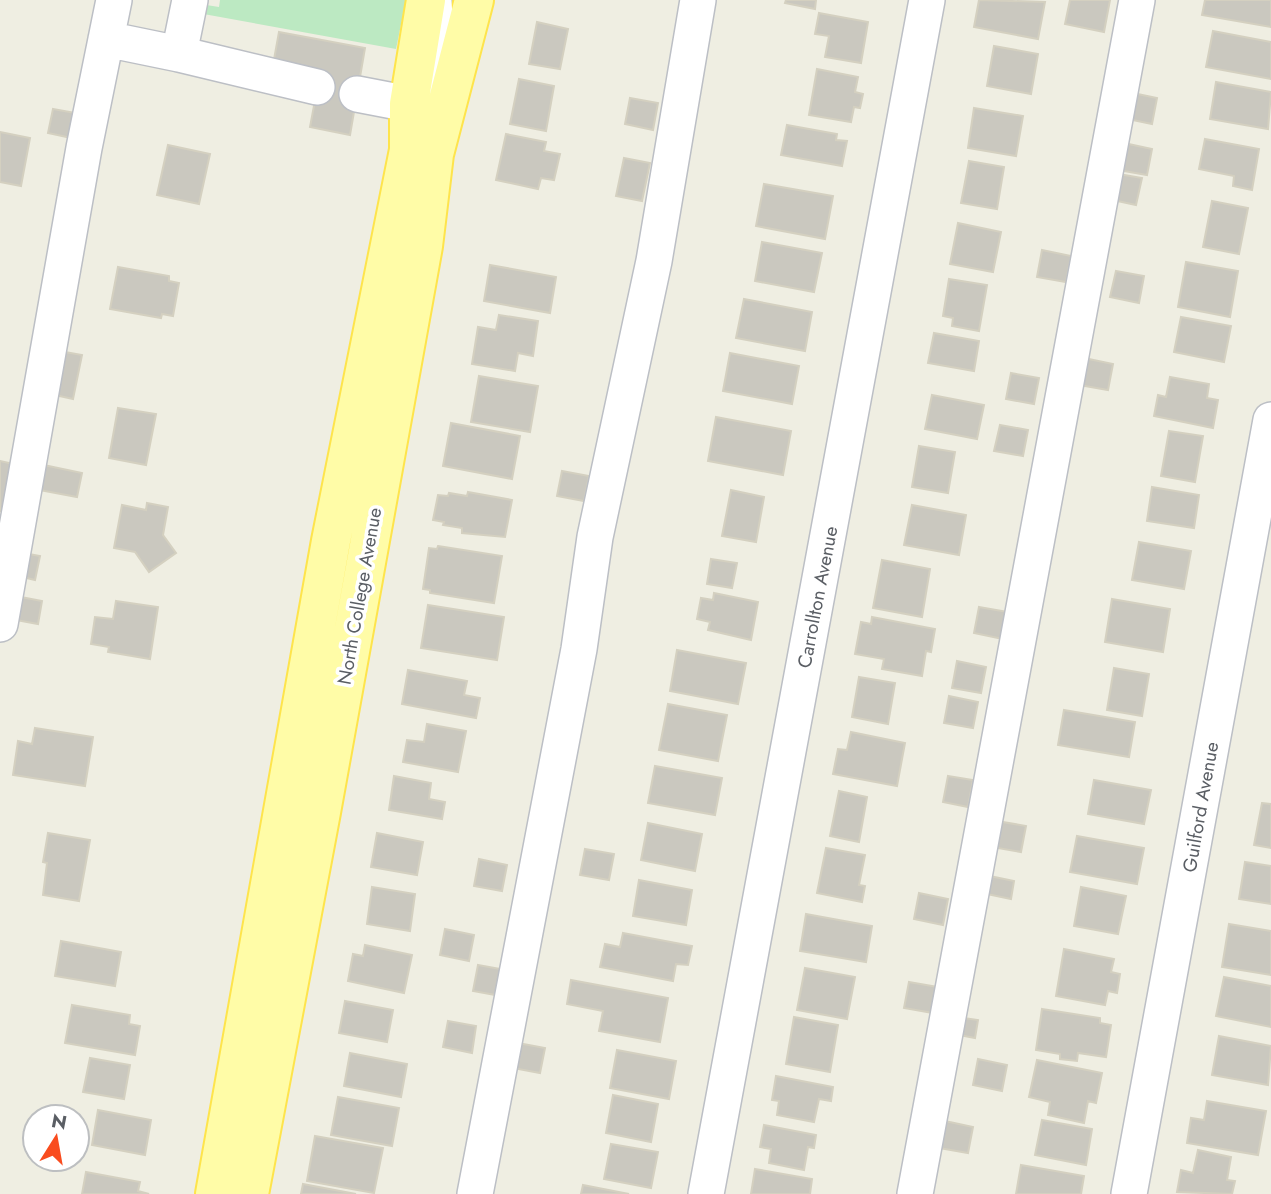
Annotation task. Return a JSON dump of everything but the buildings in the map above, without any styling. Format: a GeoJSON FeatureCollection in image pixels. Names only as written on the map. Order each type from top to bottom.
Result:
{"type":"FeatureCollection","features":[{"type":"Feature","properties":{"kind":"main road","name":"North College Avenue"},"geometry":{"type":"LineString","coordinates":[[215,1194],[331,541],[409,150],[409,104],[426,0]]}},
{"type":"Feature","properties":{"kind":"main road","name":"North College Avenue"},"geometry":{"type":"LineString","coordinates":[[249,1194],[423,246],[434,154],[474,0]]}},
{"type":"Feature","properties":{"kind":"street"},"geometry":{"type":"LineString","coordinates":[[0,624],[84,148],[114,0]]}},
{"type":"Feature","properties":{"kind":"street"},"geometry":{"type":"LineString","coordinates":[[179,54],[190,0]]}},
{"type":"Feature","properties":{"kind":"street"},"geometry":{"type":"LineString","coordinates":[[434,0],[438,61]]}},
{"type":"Feature","properties":{"kind":"street"},"geometry":{"type":"LineString","coordinates":[[438,61],[468,0]]}},
{"type":"Feature","properties":{"kind":"street"},"geometry":{"type":"LineString","coordinates":[[475,1194],[579,649],[595,537],[654,261],[698,0]]}},
{"type":"Feature","properties":{"kind":"street","name":"Carrollton Avenue"},"geometry":{"type":"LineString","coordinates":[[706,1194],[928,0]]}},
{"type":"Feature","properties":{"kind":"street"},"geometry":{"type":"LineString","coordinates":[[915,1194],[1137,0]]}},
{"type":"Feature","properties":{"kind":"street"},"geometry":{"type":"LineString","coordinates":[[106,40],[179,54],[317,87]]}},
{"type":"Feature","properties":{"kind":"street","name":"North College Avenue"},"geometry":{"type":"LineString","coordinates":[[232,1194],[438,61]]}},
{"type":"Feature","properties":{"kind":"street"},"geometry":{"type":"LineString","coordinates":[[357,94],[409,104]]}},
{"type":"Feature","properties":{"kind":"street","name":"Guilford Avenue"},"geometry":{"type":"LineString","coordinates":[[1129,1194],[1271,419]]}},
{"type":"Feature","properties":{"kind":"green space"},"geometry":{"type":"Polygon","coordinates":[[[220,0],[406,0],[396,49],[198,13],[200,4],[219,7],[220,0]]]}}]}
